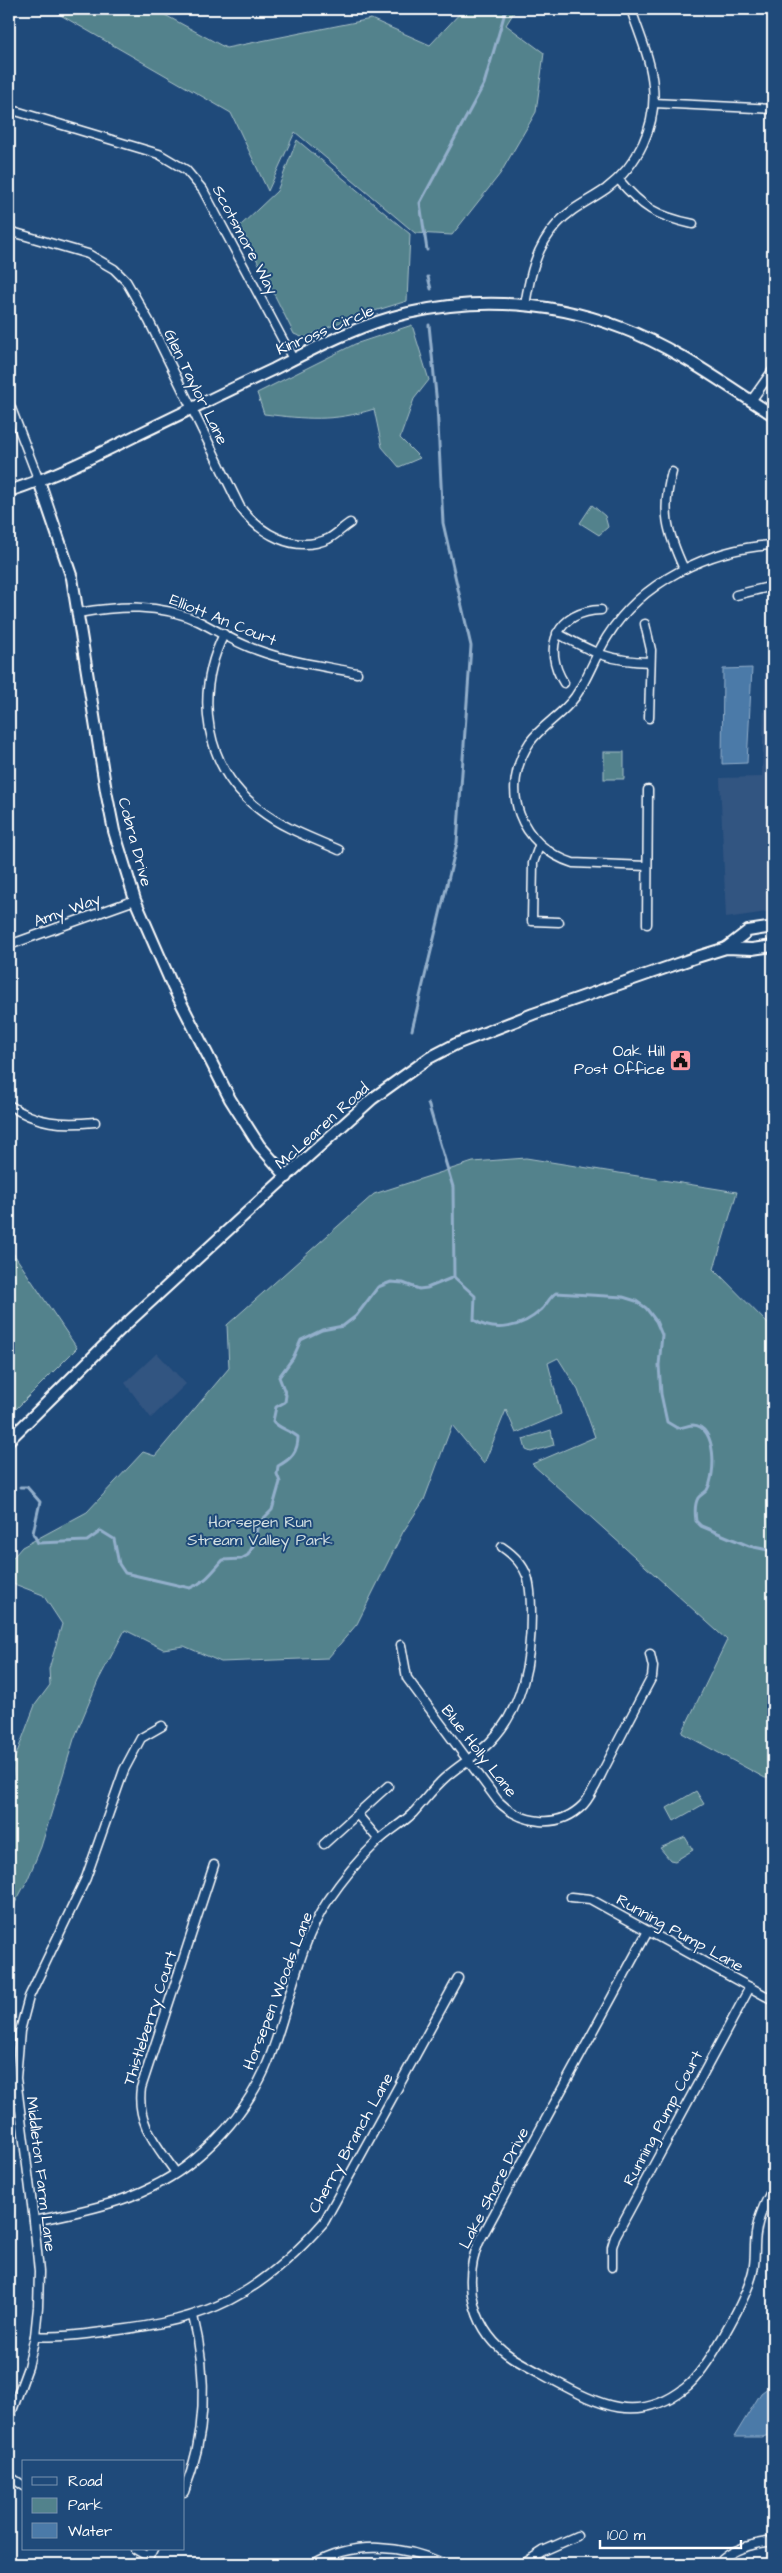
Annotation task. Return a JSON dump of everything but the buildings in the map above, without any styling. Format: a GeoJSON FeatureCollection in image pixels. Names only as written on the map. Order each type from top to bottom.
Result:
{"type":"FeatureCollection","features":[{"type":"Feature","properties":{"kind":"street"},"geometry":{"type":"LineString","coordinates":[[525,305],[537,254],[550,232],[567,214],[618,179],[629,167],[643,145],[651,123],[654,103],[651,69],[631,9]]}},
{"type":"Feature","properties":{"kind":"street"},"geometry":{"type":"LineString","coordinates":[[654,103],[773,108]]}},
{"type":"Feature","properties":{"kind":"street","name":"Scotsmore Way"},"geometry":{"type":"LineString","coordinates":[[9,109],[159,154],[186,170],[203,190],[293,359]]}},
{"type":"Feature","properties":{"kind":"street"},"geometry":{"type":"LineString","coordinates":[[618,179],[647,208],[670,219],[693,224]]}},
{"type":"Feature","properties":{"kind":"street","name":"Glen Taylor Lane"},"geometry":{"type":"LineString","coordinates":[[9,231],[88,254],[102,261],[120,275],[135,292],[240,506],[257,526],[280,540],[307,544],[327,539],[350,523]]}},
{"type":"Feature","properties":{"kind":"street","name":"Kinross Circle"},"geometry":{"type":"LineString","coordinates":[[9,491],[39,481],[344,334],[407,314],[458,305],[525,305],[570,312],[623,328],[671,351],[773,414]]}},
{"type":"Feature","properties":{"kind":"street"},"geometry":{"type":"LineString","coordinates":[[751,401],[773,370]]}},
{"type":"Feature","properties":{"kind":"street"},"geometry":{"type":"LineString","coordinates":[[9,402],[39,481]]}},
{"type":"Feature","properties":{"kind":"street"},"geometry":{"type":"LineString","coordinates":[[672,472],[665,495],[667,521],[672,544],[684,569]]}},
{"type":"Feature","properties":{"kind":"street","name":"Cobra Drive"},"geometry":{"type":"LineString","coordinates":[[39,481],[65,552],[78,613],[106,791],[114,830],[135,900],[173,987],[230,1099],[254,1138],[287,1177]]}},
{"type":"Feature","properties":{"kind":"street"},"geometry":{"type":"LineString","coordinates":[[647,866],[574,863],[556,856],[539,846],[527,828],[518,805],[515,784],[516,772],[531,740],[575,697],[597,654],[624,614],[660,584],[684,569],[743,548],[773,545]]}},
{"type":"Feature","properties":{"kind":"street"},"geometry":{"type":"LineString","coordinates":[[736,595],[773,586]]}},
{"type":"Feature","properties":{"kind":"street","name":"Elliott An Court"},"geometry":{"type":"LineString","coordinates":[[78,613],[120,607],[161,610],[197,621],[257,650],[358,673]]}},
{"type":"Feature","properties":{"kind":"street"},"geometry":{"type":"LineString","coordinates":[[564,683],[555,665],[553,655],[557,633],[570,619],[578,615],[602,610]]}},
{"type":"Feature","properties":{"kind":"street"},"geometry":{"type":"LineString","coordinates":[[645,624],[650,642],[649,718]]}},
{"type":"Feature","properties":{"kind":"street"},"geometry":{"type":"LineString","coordinates":[[557,633],[597,654],[620,661],[650,662]]}},
{"type":"Feature","properties":{"kind":"street"},"geometry":{"type":"LineString","coordinates":[[224,634],[211,666],[206,702],[211,738],[225,771],[241,792],[260,810],[283,825],[339,850]]}},
{"type":"Feature","properties":{"kind":"street"},"geometry":{"type":"LineString","coordinates":[[647,924],[648,790]]}},
{"type":"Feature","properties":{"kind":"street"},"geometry":{"type":"LineString","coordinates":[[539,846],[533,863],[532,922],[559,922]]}},
{"type":"Feature","properties":{"kind":"street","name":"Amy Way"},"geometry":{"type":"LineString","coordinates":[[9,945],[135,900]]}},
{"type":"Feature","properties":{"kind":"street","name":"McLearen Road"},"geometry":{"type":"LineString","coordinates":[[9,1440],[125,1325],[372,1099],[443,1051],[533,1014],[726,948],[748,931],[773,927]]}},
{"type":"Feature","properties":{"kind":"street","name":"McLearen Road"},"geometry":{"type":"LineString","coordinates":[[726,948],[752,949],[773,946]]}},
{"type":"Feature","properties":{"kind":"street"},"geometry":{"type":"LineString","coordinates":[[9,1105],[20,1113],[48,1123],[64,1125],[95,1122]]}},
{"type":"Feature","properties":{"kind":"street","name":"Horsepen Woods Lane"},"geometry":{"type":"LineString","coordinates":[[34,2221],[90,2210],[128,2198],[161,2182],[195,2160],[228,2128],[249,2098],[265,2068],[302,1955],[326,1903],[352,1868],[379,1840],[412,1814],[445,1778],[497,1733],[507,1718],[527,1672],[531,1647],[531,1590],[526,1571],[516,1557],[502,1548]]}},
{"type":"Feature","properties":{"kind":"street","name":"Blue Holly Lane"},"geometry":{"type":"LineString","coordinates":[[401,1645],[407,1678],[498,1801],[513,1814],[536,1822],[548,1822],[568,1816],[588,1798],[652,1677],[653,1667],[650,1654]]}},
{"type":"Feature","properties":{"kind":"street","name":"Middleton Farm Lane"},"geometry":{"type":"LineString","coordinates":[[9,2419],[28,2367],[36,2336],[39,2272],[16,2078],[20,2031],[36,1982],[86,1878],[124,1770],[141,1738],[151,1730],[162,1726]]}},
{"type":"Feature","properties":{"kind":"street"},"geometry":{"type":"LineString","coordinates":[[324,1844],[388,1786]]}},
{"type":"Feature","properties":{"kind":"street"},"geometry":{"type":"LineString","coordinates":[[357,1814],[379,1840]]}},
{"type":"Feature","properties":{"kind":"street","name":"Thistleberry Court"},"geometry":{"type":"LineString","coordinates":[[176,2173],[149,2133],[142,2119],[138,2103],[141,2088],[214,1865]]}},
{"type":"Feature","properties":{"kind":"street","name":"Running Pump Lane"},"geometry":{"type":"LineString","coordinates":[[571,1896],[590,1899],[773,2000]]}},
{"type":"Feature","properties":{"kind":"street","name":"Lake Shore Drive"},"geometry":{"type":"LineString","coordinates":[[648,1931],[479,2242],[472,2263],[470,2278],[472,2300],[481,2324],[499,2347],[512,2358],[590,2400],[623,2408],[638,2408],[663,2401],[685,2388],[703,2370],[741,2300],[752,2274],[758,2221],[773,2188]]}},
{"type":"Feature","properties":{"kind":"street","name":"Cherry Branch Lane"},"geometry":{"type":"LineString","coordinates":[[36,2336],[53,2337],[153,2326],[194,2316],[230,2302],[268,2278],[297,2252],[324,2222],[458,1978]]}},
{"type":"Feature","properties":{"kind":"street","name":"Running Pump Court"},"geometry":{"type":"LineString","coordinates":[[612,2267],[612,2247],[615,2236],[750,1987]]}},
{"type":"Feature","properties":{"kind":"street"},"geometry":{"type":"LineString","coordinates":[[185,2489],[200,2440],[204,2401],[204,2371],[194,2316]]}},
{"type":"Feature","properties":{"kind":"street"},"geometry":{"type":"LineString","coordinates":[[9,2476],[22,2485]]}},
{"type":"Feature","properties":{"kind":"street"},"geometry":{"type":"LineString","coordinates":[[523,2564],[543,2551],[577,2536]]}},
{"type":"Feature","properties":{"kind":"street"},"geometry":{"type":"LineString","coordinates":[[718,2564],[727,2554],[755,2544],[773,2541]]}},
{"type":"Feature","properties":{"kind":"street"},"geometry":{"type":"LineString","coordinates":[[313,2564],[335,2554],[358,2548],[378,2547],[408,2551],[445,2564]]}},
{"type":"Feature","properties":{"kind":"street"},"geometry":{"type":"LineString","coordinates":[[137,2550],[149,2557]]}},
{"type":"Feature","properties":{"kind":"shaded area"},"geometry":{"type":"Polygon","coordinates":[[[765,672],[773,672],[773,911],[726,918],[720,778],[762,777],[765,672]]]}},
{"type":"Feature","properties":{"kind":"shaded area"},"geometry":{"type":"Polygon","coordinates":[[[157,1353],[186,1384],[151,1418],[125,1383],[157,1353]]]}},
{"type":"Feature","properties":{"kind":"green space"},"geometry":{"type":"Polygon","coordinates":[[[50,9],[154,9],[226,48],[371,19],[430,45],[464,9],[516,9],[506,25],[544,53],[536,112],[500,174],[452,235],[415,233],[295,132],[268,191],[231,113],[50,9]]]}},
{"type":"Feature","properties":{"kind":"green space"},"geometry":{"type":"Polygon","coordinates":[[[297,140],[410,234],[407,301],[345,320],[304,338],[294,334],[240,226],[277,191],[297,140]]]}},
{"type":"Feature","properties":{"kind":"green space"},"geometry":{"type":"Polygon","coordinates":[[[412,325],[429,380],[414,399],[400,438],[420,458],[399,467],[382,447],[374,409],[332,418],[264,414],[257,393],[355,344],[412,325]]]}},
{"type":"Feature","properties":{"kind":"green space"},"geometry":{"type":"Polygon","coordinates":[[[592,505],[605,516],[608,527],[599,535],[580,523],[592,505]]]}},
{"type":"Feature","properties":{"kind":"green space"},"geometry":{"type":"Polygon","coordinates":[[[604,752],[624,752],[624,779],[604,779],[604,752]]]}},
{"type":"Feature","properties":{"kind":"green space","name":"Horsepen Run Stream Valley Park"},"geometry":{"type":"Polygon","coordinates":[[[526,1158],[737,1192],[714,1269],[773,1329],[773,1778],[765,1778],[682,1733],[727,1640],[532,1464],[595,1437],[578,1390],[558,1358],[548,1363],[561,1414],[516,1433],[506,1410],[484,1464],[452,1425],[424,1500],[403,1532],[357,1624],[328,1658],[221,1662],[184,1646],[163,1649],[125,1630],[98,1681],[74,1739],[41,1847],[27,1881],[9,1914],[9,1790],[14,1779],[13,1763],[35,1705],[50,1685],[49,1669],[62,1624],[43,1595],[9,1582],[9,1562],[22,1547],[87,1512],[143,1452],[155,1456],[229,1368],[227,1325],[374,1194],[473,1162],[526,1158]]]}},
{"type":"Feature","properties":{"kind":"green space"},"geometry":{"type":"Polygon","coordinates":[[[9,1247],[77,1348],[9,1416],[9,1247]]]}},
{"type":"Feature","properties":{"kind":"green space"},"geometry":{"type":"Polygon","coordinates":[[[551,1430],[554,1445],[531,1452],[526,1450],[523,1439],[551,1430]]]}},
{"type":"Feature","properties":{"kind":"green space"},"geometry":{"type":"Polygon","coordinates":[[[696,1791],[704,1804],[674,1821],[667,1808],[696,1791]]]}},
{"type":"Feature","properties":{"kind":"green space"},"geometry":{"type":"Polygon","coordinates":[[[685,1837],[693,1850],[675,1861],[670,1860],[660,1848],[685,1837]]]}},
{"type":"Feature","properties":{"kind":"water"},"geometry":{"type":"Polygon","coordinates":[[[752,668],[747,763],[722,764],[723,669],[752,668]]]}},
{"type":"Feature","properties":{"kind":"water"},"geometry":{"type":"Polygon","coordinates":[[[773,2384],[773,2434],[762,2437],[734,2437],[761,2393],[773,2384]]]}},
{"type":"Feature","properties":{"kind":"waterway"},"geometry":{"type":"LineString","coordinates":[[427,250],[420,203],[484,84],[506,9]]}},
{"type":"Feature","properties":{"kind":"waterway"},"geometry":{"type":"LineString","coordinates":[[428,277],[431,289]]}},
{"type":"Feature","properties":{"kind":"waterway"},"geometry":{"type":"LineString","coordinates":[[412,1030],[457,843],[471,646],[443,523],[437,405],[429,325]]}},
{"type":"Feature","properties":{"kind":"waterway"},"geometry":{"type":"LineString","coordinates":[[428,1103],[453,1187],[454,1277]]}},
{"type":"Feature","properties":{"kind":"waterway"},"geometry":{"type":"LineString","coordinates":[[20,1487],[27,1487],[40,1502],[33,1533],[38,1543],[87,1541],[101,1531],[114,1539],[119,1564],[125,1573],[190,1588],[196,1586],[223,1560],[241,1559],[248,1555],[253,1546],[258,1524],[272,1510],[280,1482],[277,1474],[278,1466],[293,1455],[297,1447],[298,1437],[278,1426],[273,1421],[276,1407],[285,1402],[286,1395],[279,1377],[293,1358],[301,1340],[322,1330],[343,1326],[356,1316],[378,1287],[391,1282],[403,1283],[419,1289],[427,1288],[454,1277],[475,1296],[474,1320],[491,1327],[509,1327],[526,1321],[541,1310],[556,1293],[623,1297],[636,1301],[646,1308],[656,1321],[662,1335],[659,1365],[661,1394],[667,1422],[677,1428],[693,1425],[701,1427],[707,1433],[710,1442],[713,1463],[712,1474],[707,1490],[697,1501],[695,1510],[696,1521],[701,1526],[749,1546],[773,1551]]}},
{"type":"Feature","properties":{"kind":"place","name":"Oak Hill Post Office"},"geometry":{"type":"Point","coordinates":[681,1060]}}]}
